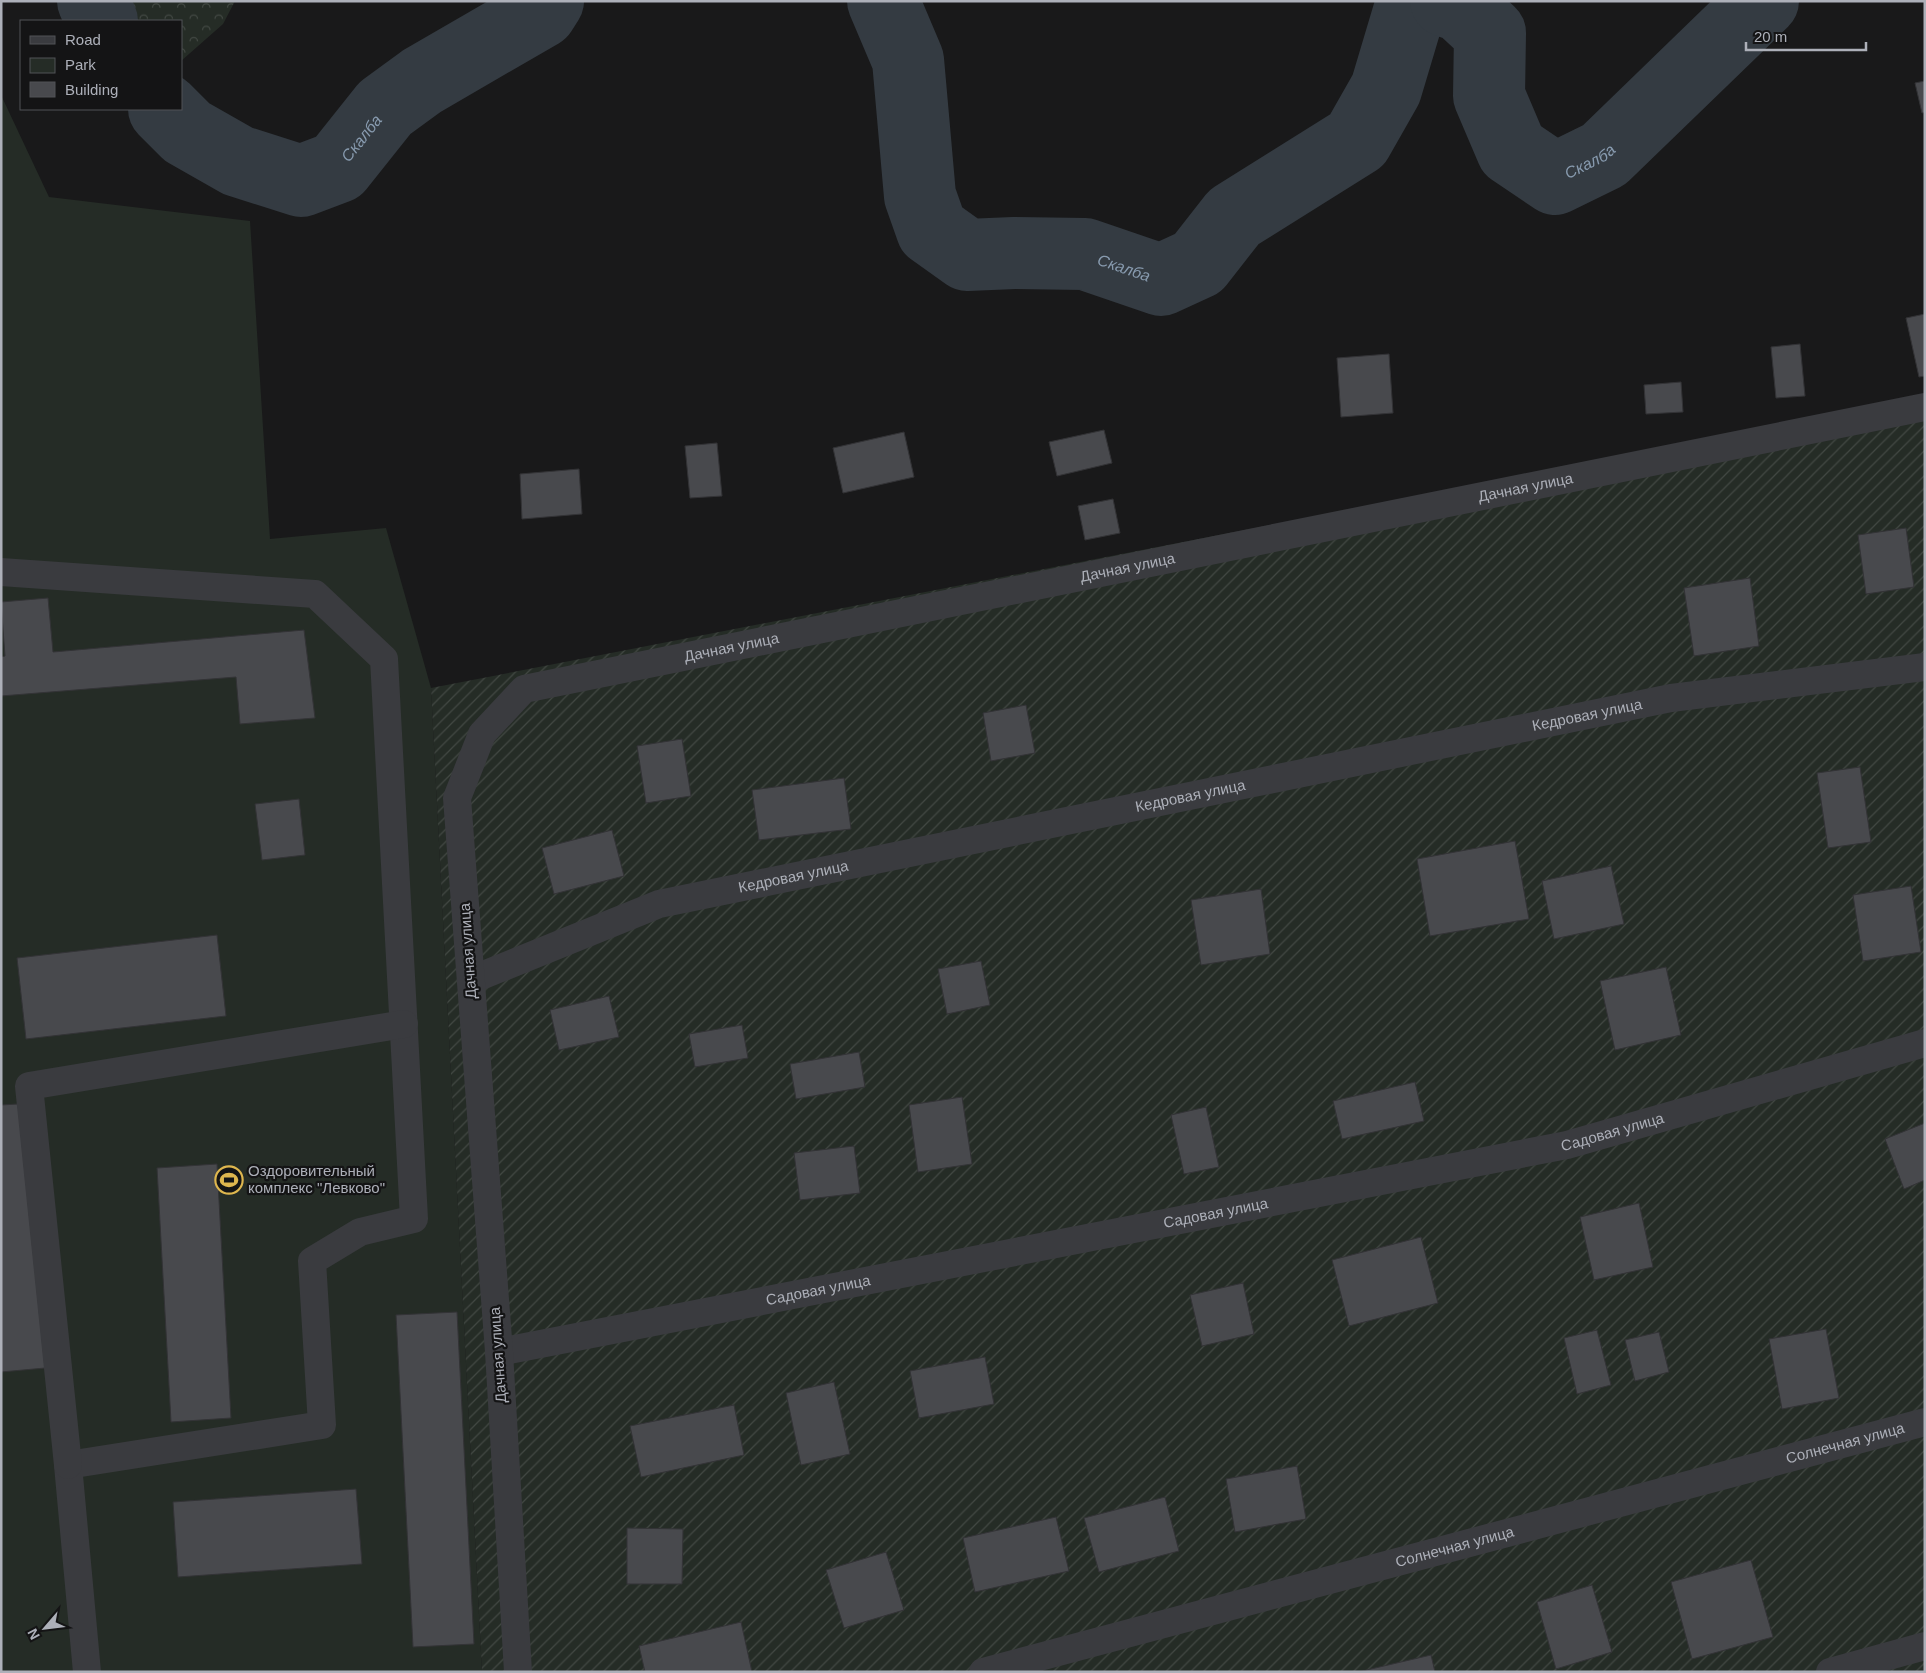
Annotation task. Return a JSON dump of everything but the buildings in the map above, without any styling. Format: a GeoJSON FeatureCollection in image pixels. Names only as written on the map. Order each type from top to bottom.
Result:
{"type":"FeatureCollection","features":[{"type":"Feature","properties":{"kind":"street","name":"Дачная улица"},"geometry":{"type":"LineString","coordinates":[[518,1672],[498,1352],[457,798],[482,734],[524,689],[1925,407]]}},
{"type":"Feature","properties":{"kind":"street"},"geometry":{"type":"LineString","coordinates":[[1,572],[315,594],[384,659],[414,1219],[360,1232],[312,1261],[322,1425],[68,1465]]}},
{"type":"Feature","properties":{"kind":"street","name":"Кедровая улица"},"geometry":{"type":"LineString","coordinates":[[471,980],[659,904],[1671,698],[1925,667]]}},
{"type":"Feature","properties":{"kind":"street"},"geometry":{"type":"LineString","coordinates":[[86,1672],[68,1465],[29,1086],[404,1024]]}},
{"type":"Feature","properties":{"kind":"street","name":"Садовая улица"},"geometry":{"type":"LineString","coordinates":[[498,1352],[1567,1145],[1925,1043]]}},
{"type":"Feature","properties":{"kind":"street","name":"Солнечная улица"},"geometry":{"type":"LineString","coordinates":[[983,1672],[1925,1422]]}},
{"type":"Feature","properties":{"kind":"street"},"geometry":{"type":"LineString","coordinates":[[1830,1672],[1925,1646]]}},
{"type":"Feature","properties":{"kind":"green space"},"geometry":{"type":"Polygon","coordinates":[[[129,1],[235,1],[223,24],[182,60],[182,20],[135,20],[129,1]]]}},
{"type":"Feature","properties":{"kind":"green space","name":"Оздоровительный комплекс \"Левково\""},"geometry":{"type":"Polygon","coordinates":[[[1,95],[49,197],[250,221],[270,539],[386,528],[431,688],[482,1672],[1,1672],[1,95]]]}},
{"type":"Feature","properties":{"kind":"green space"},"geometry":{"type":"Polygon","coordinates":[[[1925,398],[1925,1672],[482,1672],[431,688],[1925,398]]]}},
{"type":"Feature","properties":{"kind":"waterway","name":"Скалба"},"geometry":{"type":"LineString","coordinates":[[93,1],[102,20]]}},
{"type":"Feature","properties":{"kind":"waterway","name":"Скалба"},"geometry":{"type":"LineString","coordinates":[[165,110],[187,132],[238,161],[301,181],[338,167],[385,108],[422,81],[541,12],[548,1]]}},
{"type":"Feature","properties":{"kind":"waterway","name":"Скалба"},"geometry":{"type":"LineString","coordinates":[[883,1],[908,60],[920,196],[932,230],[967,255],[1014,253],[1085,254],[1161,280],[1198,263],[1234,217],[1357,140],[1386,89],[1409,12],[1421,1]]}},
{"type":"Feature","properties":{"kind":"waterway","name":"Скалба"},"geometry":{"type":"LineString","coordinates":[[1446,1],[1461,6],[1490,33],[1489,96],[1512,150],[1555,179],[1604,155],[1763,1]]}},
{"type":"Feature","properties":{"kind":"place","name":"Оздоровительный комплекс \"Левково\""},"geometry":{"type":"Point","coordinates":[229,1180]}}]}
